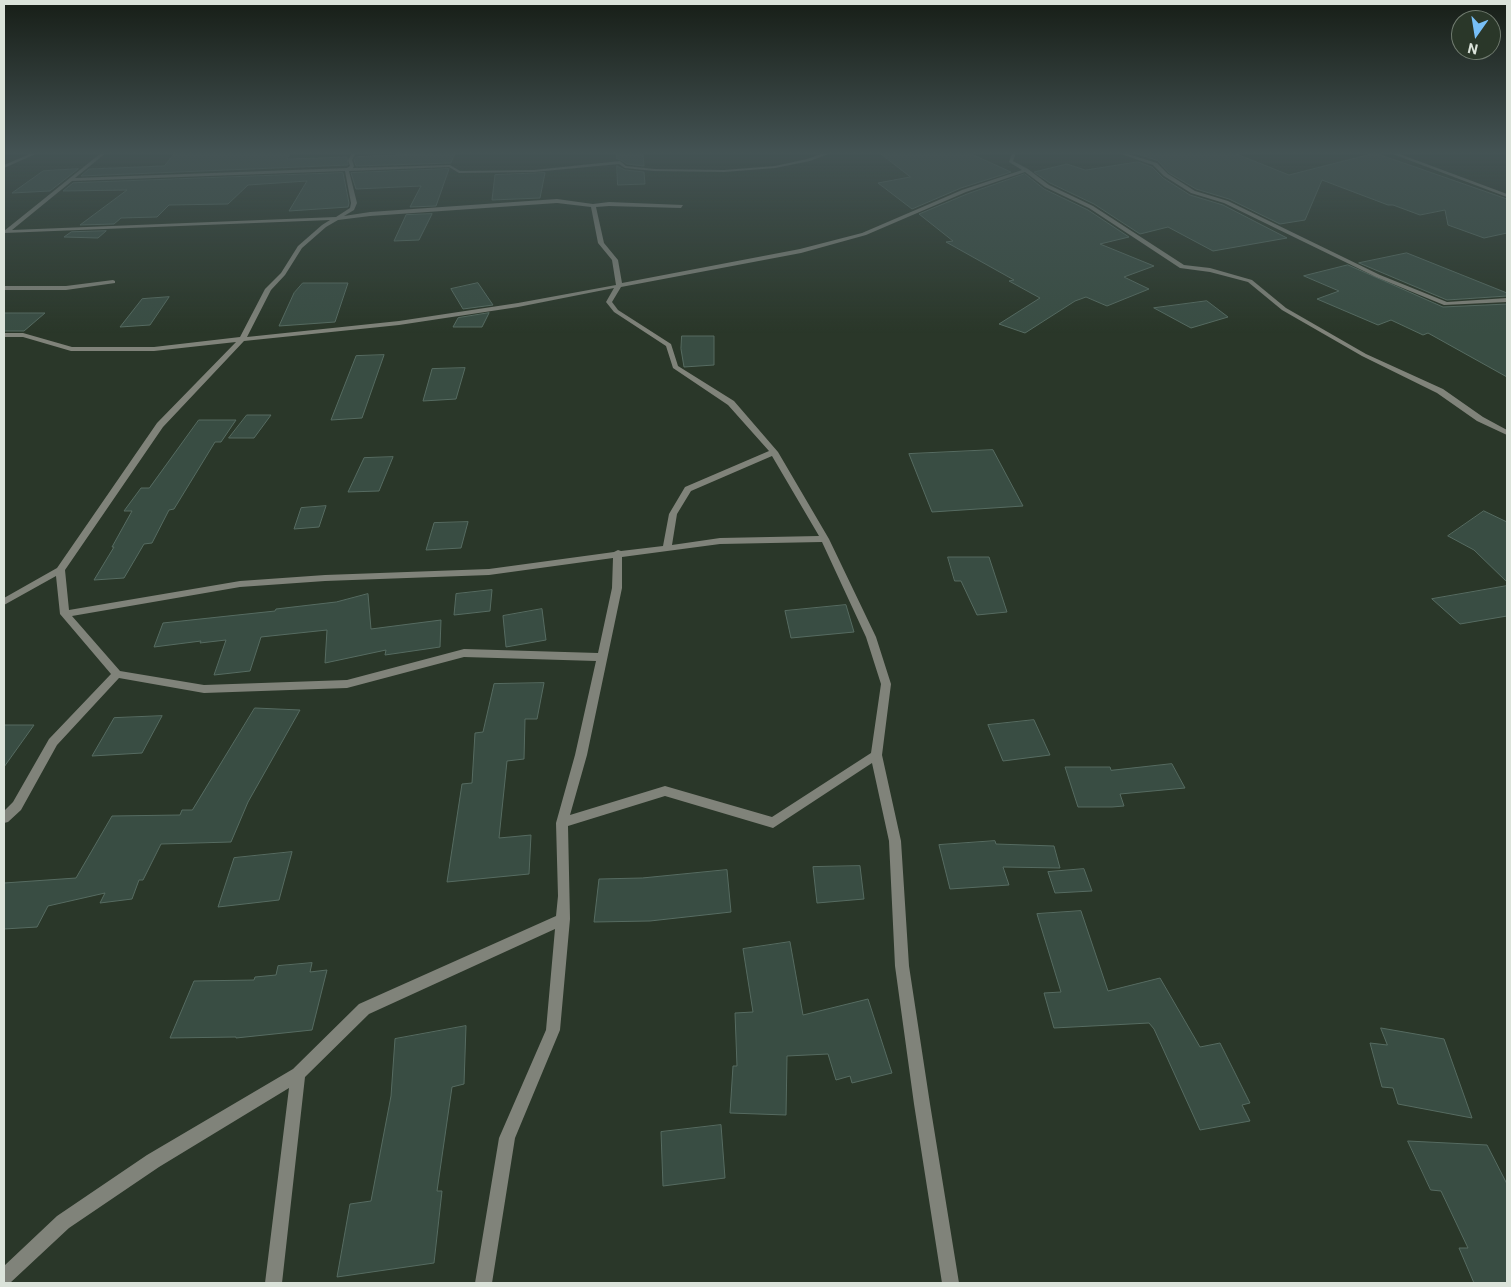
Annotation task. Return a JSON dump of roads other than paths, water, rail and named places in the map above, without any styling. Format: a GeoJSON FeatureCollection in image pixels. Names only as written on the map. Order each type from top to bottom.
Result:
{"type":"FeatureCollection","features":[{"type":"Feature","properties":{"kind":"street"},"geometry":{"type":"LineString","coordinates":[[5,232],[29,213]]}},
{"type":"Feature","properties":{"kind":"street"},"geometry":{"type":"LineString","coordinates":[[4,602],[60,570],[160,426],[242,339],[268,289],[283,274],[300,248],[324,226],[347,213]]}},
{"type":"Feature","properties":{"kind":"street"},"geometry":{"type":"LineString","coordinates":[[5,232],[340,218],[398,213]]}},
{"type":"Feature","properties":{"kind":"street"},"geometry":{"type":"LineString","coordinates":[[595,213],[601,243],[615,260],[619,285],[609,302],[616,311],[669,345],[675,367],[732,403],[774,452],[825,539],[871,637],[886,684],[876,755],[896,841],[902,966],[951,1283]]}},
{"type":"Feature","properties":{"kind":"street"},"geometry":{"type":"LineString","coordinates":[[4,335],[23,335],[47,340],[71,349],[154,349],[399,323],[518,305],[801,251],[864,234],[913,213]]}},
{"type":"Feature","properties":{"kind":"street"},"geometry":{"type":"LineString","coordinates":[[1099,213],[1182,267],[1210,270],[1250,281],[1284,309],[1364,355],[1440,391],[1480,419],[1507,433]]}},
{"type":"Feature","properties":{"kind":"street"},"geometry":{"type":"LineString","coordinates":[[1249,213],[1378,276],[1446,304],[1507,300]]}},
{"type":"Feature","properties":{"kind":"street"},"geometry":{"type":"LineString","coordinates":[[4,288],[66,288],[113,282]]}},
{"type":"Feature","properties":{"kind":"street"},"geometry":{"type":"LineString","coordinates":[[667,548],[673,514],[688,489],[774,452]]}},
{"type":"Feature","properties":{"kind":"street"},"geometry":{"type":"LineString","coordinates":[[65,614],[240,584],[325,578],[490,572],[720,541],[825,539]]}},
{"type":"Feature","properties":{"kind":"street"},"geometry":{"type":"LineString","coordinates":[[484,1283],[507,1138],[553,1030],[563,919],[562,823],[581,755],[617,588],[618,554]]}},
{"type":"Feature","properties":{"kind":"street"},"geometry":{"type":"LineString","coordinates":[[60,570],[65,614],[117,674],[204,690],[347,684],[464,653],[601,656]]}},
{"type":"Feature","properties":{"kind":"street"},"geometry":{"type":"LineString","coordinates":[[4,818],[17,806],[53,742],[117,674]]}},
{"type":"Feature","properties":{"kind":"street"},"geometry":{"type":"LineString","coordinates":[[562,823],[665,791],[773,824],[876,755]]}},
{"type":"Feature","properties":{"kind":"street"},"geometry":{"type":"LineString","coordinates":[[4,1277],[71,1216],[153,1161],[298,1074],[364,1009],[563,919]]}},
{"type":"Feature","properties":{"kind":"street"},"geometry":{"type":"LineString","coordinates":[[274,1283],[298,1074]]}}]}
